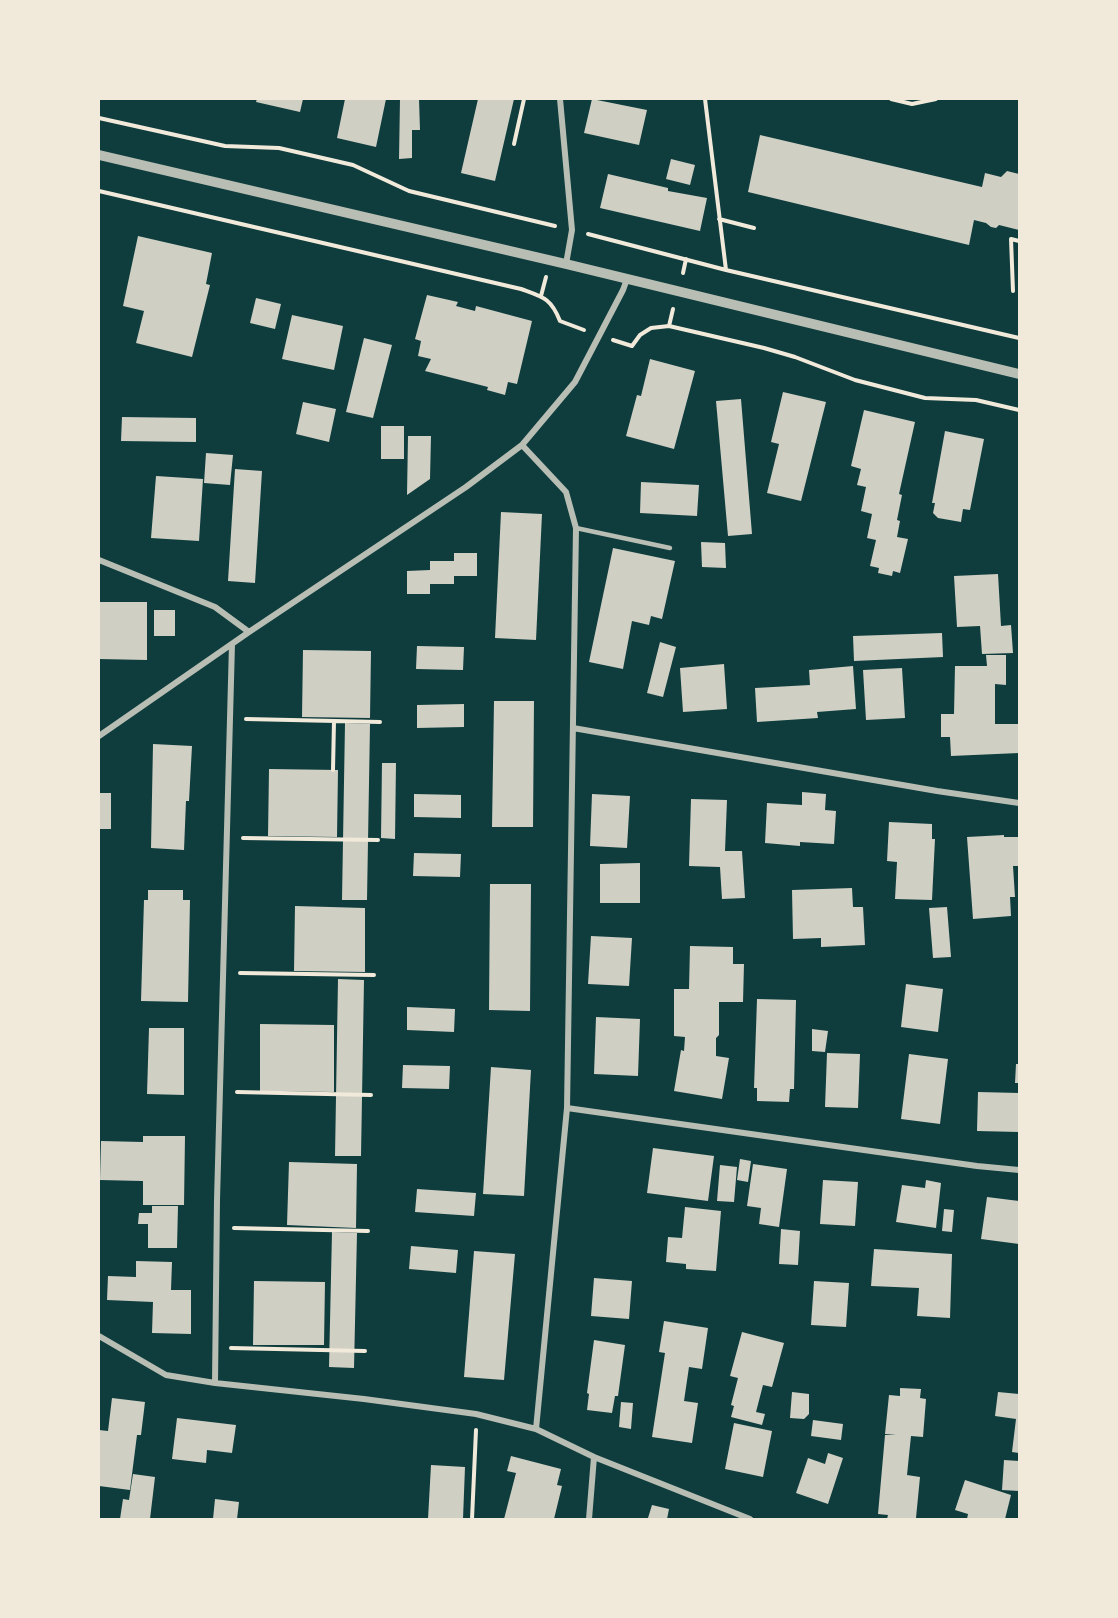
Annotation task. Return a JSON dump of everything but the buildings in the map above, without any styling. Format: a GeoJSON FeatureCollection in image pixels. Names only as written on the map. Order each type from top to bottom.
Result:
{"type":"FeatureCollection","features":[{"type":"Feature","properties":{"kind":"street"},"geometry":{"type":"LineString","coordinates":[[560,99],[572,230],[566,264]]}},
{"type":"Feature","properties":{"kind":"street"},"geometry":{"type":"LineString","coordinates":[[99,155],[566,264],[1019,374]]}},
{"type":"Feature","properties":{"kind":"street"},"geometry":{"type":"LineString","coordinates":[[99,736],[249,632],[466,487],[522,445],[575,382],[627,279]]}},
{"type":"Feature","properties":{"kind":"street"},"geometry":{"type":"LineString","coordinates":[[522,445],[566,492],[576,528],[567,1108],[536,1430]]}},
{"type":"Feature","properties":{"kind":"street"},"geometry":{"type":"LineString","coordinates":[[99,560],[215,607],[249,632]]}},
{"type":"Feature","properties":{"kind":"street"},"geometry":{"type":"LineString","coordinates":[[214,1383],[232,644]]}},
{"type":"Feature","properties":{"kind":"street"},"geometry":{"type":"LineString","coordinates":[[573,728],[1019,803]]}},
{"type":"Feature","properties":{"kind":"street"},"geometry":{"type":"LineString","coordinates":[[567,1108],[1019,1170]]}},
{"type":"Feature","properties":{"kind":"street"},"geometry":{"type":"LineString","coordinates":[[99,1336],[166,1375],[214,1383],[476,1414],[536,1430],[594,1457],[750,1519]]}},
{"type":"Feature","properties":{"kind":"street"},"geometry":{"type":"LineString","coordinates":[[589,1519],[594,1457]]}},
{"type":"Feature","properties":{"kind":"lane"},"geometry":{"type":"LineString","coordinates":[[576,528],[670,548]]}},
{"type":"Feature","properties":{"kind":"path"},"geometry":{"type":"LineString","coordinates":[[514,144],[524,99]]}},
{"type":"Feature","properties":{"kind":"path"},"geometry":{"type":"LineString","coordinates":[[705,99],[726,270]]}},
{"type":"Feature","properties":{"kind":"path"},"geometry":{"type":"LineString","coordinates":[[891,99],[913,101],[936,99]]}},
{"type":"Feature","properties":{"kind":"path"},"geometry":{"type":"LineString","coordinates":[[99,191],[521,289],[541,296],[554,306],[560,321],[632,346],[640,335],[651,328],[669,326],[764,348],[855,380],[925,398],[976,400],[1019,410]]}},
{"type":"Feature","properties":{"kind":"path"},"geometry":{"type":"LineString","coordinates":[[719,219],[754,228]]}},
{"type":"Feature","properties":{"kind":"path"},"geometry":{"type":"LineString","coordinates":[[1013,291],[1011,239],[1019,241]]}},
{"type":"Feature","properties":{"kind":"path"},"geometry":{"type":"LineString","coordinates":[[230,719],[380,722]]}},
{"type":"Feature","properties":{"kind":"path"},"geometry":{"type":"LineString","coordinates":[[333,770],[334,721]]}},
{"type":"Feature","properties":{"kind":"path"},"geometry":{"type":"LineString","coordinates":[[227,837],[378,840]]}},
{"type":"Feature","properties":{"kind":"path"},"geometry":{"type":"LineString","coordinates":[[224,973],[374,975]]}},
{"type":"Feature","properties":{"kind":"path"},"geometry":{"type":"LineString","coordinates":[[220,1092],[371,1095]]}},
{"type":"Feature","properties":{"kind":"path"},"geometry":{"type":"LineString","coordinates":[[217,1228],[368,1231]]}},
{"type":"Feature","properties":{"kind":"path"},"geometry":{"type":"LineString","coordinates":[[215,1348],[365,1351]]}},
{"type":"Feature","properties":{"kind":"path"},"geometry":{"type":"LineString","coordinates":[[472,1519],[476,1414]]}}]}
